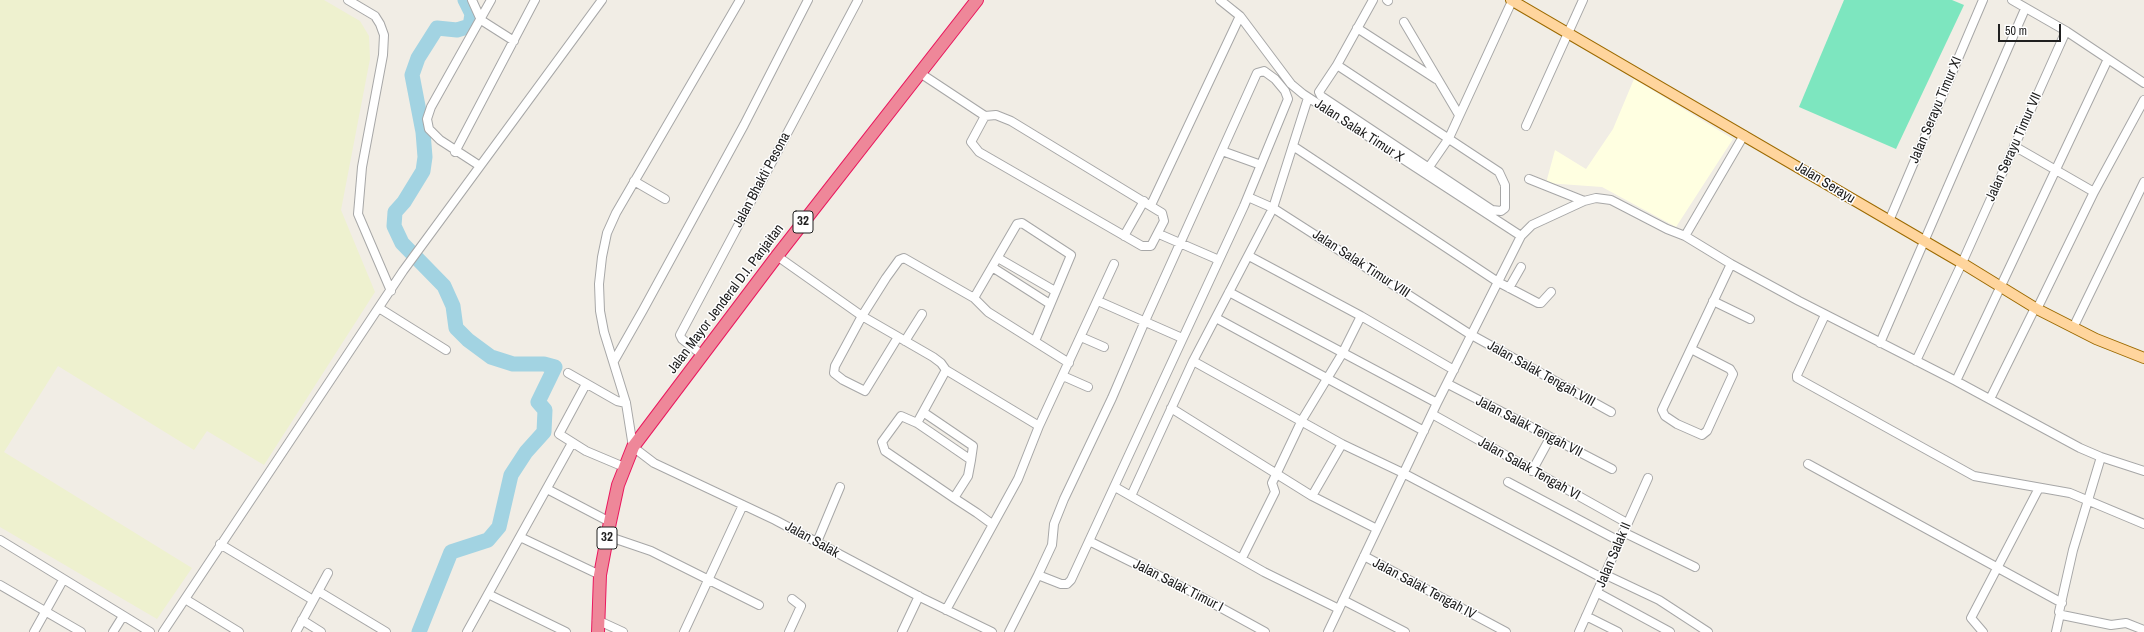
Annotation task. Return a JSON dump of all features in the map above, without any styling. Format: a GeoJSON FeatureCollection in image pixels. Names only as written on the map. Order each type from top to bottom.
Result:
{"type":"FeatureCollection","features":[{"type":"Feature","properties":{"kind":"highway","name":"Jalan Mayor Jenderal D.I. Panjaitan"},"geometry":{"type":"LineString","coordinates":[[633,447],[701,354],[977,0]]}},
{"type":"Feature","properties":{"kind":"highway","name":"32"},"geometry":{"type":"LineString","coordinates":[[597,626],[600,575],[607,536],[618,485],[633,447]]}},
{"type":"Feature","properties":{"kind":"main road","name":"Jalan Serayu"},"geometry":{"type":"LineString","coordinates":[[1512,0],[1962,263],[2036,309],[2096,339],[2144,358]]}},
{"type":"Feature","properties":{"kind":"street"},"geometry":{"type":"LineString","coordinates":[[348,0],[375,16],[384,35],[383,55],[362,167],[358,214],[391,291]]}},
{"type":"Feature","properties":{"kind":"street"},"geometry":{"type":"LineString","coordinates":[[472,0],[481,20],[514,41]]}},
{"type":"Feature","properties":{"kind":"street"},"geometry":{"type":"LineString","coordinates":[[480,166],[455,152],[440,140],[429,129],[428,115],[491,0]]}},
{"type":"Feature","properties":{"kind":"street"},"geometry":{"type":"LineString","coordinates":[[455,152],[534,0]]}},
{"type":"Feature","properties":{"kind":"street"},"geometry":{"type":"LineString","coordinates":[[163,632],[220,544],[410,262],[602,0]]}},
{"type":"Feature","properties":{"kind":"street"},"geometry":{"type":"LineString","coordinates":[[633,447],[626,403],[600,311],[602,257],[608,233],[616,213],[740,0]]}},
{"type":"Feature","properties":{"kind":"street"},"geometry":{"type":"LineString","coordinates":[[614,361],[644,310],[744,125],[808,0]]}},
{"type":"Feature","properties":{"kind":"street","name":"Jalan Bhakti Pesona"},"geometry":{"type":"LineString","coordinates":[[701,354],[682,339],[680,335],[858,0]]}},
{"type":"Feature","properties":{"kind":"street","name":"Jalan Salak Timur X"},"geometry":{"type":"LineString","coordinates":[[1220,0],[1240,16],[1291,84],[1308,98],[1522,235]]}},
{"type":"Feature","properties":{"kind":"street"},"geometry":{"type":"LineString","coordinates":[[1337,65],[1449,138],[1502,176],[1505,185],[1504,208],[1501,211],[1492,210],[1321,96],[1320,92],[1337,65],[1373,0]]}},
{"type":"Feature","properties":{"kind":"street"},"geometry":{"type":"LineString","coordinates":[[1429,167],[1449,138],[1512,0]]}},
{"type":"Feature","properties":{"kind":"street"},"geometry":{"type":"LineString","coordinates":[[1526,126],[1583,0]]}},
{"type":"Feature","properties":{"kind":"street","name":"Jalan Serayu Timur XI"},"geometry":{"type":"LineString","coordinates":[[1889,221],[1983,0]]}},
{"type":"Feature","properties":{"kind":"street"},"geometry":{"type":"LineString","coordinates":[[2012,0],[2025,9],[2066,31],[2144,83]]}},
{"type":"Feature","properties":{"kind":"street"},"geometry":{"type":"LineString","coordinates":[[1880,343],[2025,9]]}},
{"type":"Feature","properties":{"kind":"street"},"geometry":{"type":"LineString","coordinates":[[1124,236],[1147,203],[1240,16]]}},
{"type":"Feature","properties":{"kind":"street"},"geometry":{"type":"LineString","coordinates":[[1404,22],[1437,80],[1462,110]]}},
{"type":"Feature","properties":{"kind":"street"},"geometry":{"type":"LineString","coordinates":[[1357,28],[1437,80]]}},
{"type":"Feature","properties":{"kind":"street","name":"Jalan Serayu Timur VII"},"geometry":{"type":"LineString","coordinates":[[1916,361],[1962,263],[2066,31]]}},
{"type":"Feature","properties":{"kind":"street"},"geometry":{"type":"LineString","coordinates":[[1956,381],[2108,59]]}},
{"type":"Feature","properties":{"kind":"street"},"geometry":{"type":"LineString","coordinates":[[1009,632],[1053,542],[1054,524],[1064,499],[1112,398],[1144,321],[1181,243],[1257,73],[1264,71],[1275,79],[1285,91],[1288,99],[1248,197],[1090,541],[1069,582],[1061,584],[1038,575]]}},
{"type":"Feature","properties":{"kind":"street"},"geometry":{"type":"LineString","coordinates":[[920,73],[985,116],[996,115],[1011,121],[1162,213],[1164,216],[1159,234],[1151,246],[1142,246],[979,152],[971,142],[985,116]]}},
{"type":"Feature","properties":{"kind":"street"},"geometry":{"type":"LineString","coordinates":[[1131,496],[1193,361],[1273,208],[1308,98]]}},
{"type":"Feature","properties":{"kind":"street"},"geometry":{"type":"LineString","coordinates":[[1990,399],[2094,192],[2144,100]]}},
{"type":"Feature","properties":{"kind":"street"},"geometry":{"type":"LineString","coordinates":[[1685,236],[1744,135]]}},
{"type":"Feature","properties":{"kind":"street"},"geometry":{"type":"LineString","coordinates":[[1293,146],[1498,282],[1539,303],[1550,292]]}},
{"type":"Feature","properties":{"kind":"street"},"geometry":{"type":"LineString","coordinates":[[2014,146],[2055,171],[2094,192]]}},
{"type":"Feature","properties":{"kind":"street"},"geometry":{"type":"LineString","coordinates":[[1222,151],[1261,165]]}},
{"type":"Feature","properties":{"kind":"street"},"geometry":{"type":"LineString","coordinates":[[1529,179],[1584,201]]}},
{"type":"Feature","properties":{"kind":"street"},"geometry":{"type":"LineString","coordinates":[[634,181],[665,199]]}},
{"type":"Feature","properties":{"kind":"street"},"geometry":{"type":"LineString","coordinates":[[2073,328],[2144,182]]}},
{"type":"Feature","properties":{"kind":"street","name":"Jalan Salak Timur VIII"},"geometry":{"type":"LineString","coordinates":[[1248,197],[1273,208],[1471,335]]}},
{"type":"Feature","properties":{"kind":"street"},"geometry":{"type":"LineString","coordinates":[[1328,632],[1437,403],[1448,384],[1522,235],[1532,225],[1584,201],[1596,198],[1612,200],[1666,229],[1685,236],[1731,264],[1825,315],[1956,381],[2062,439],[2101,457],[2144,471]]}},
{"type":"Feature","properties":{"kind":"street"},"geometry":{"type":"LineString","coordinates":[[974,298],[1017,224],[1022,224],[1070,255],[1035,342]]}},
{"type":"Feature","properties":{"kind":"street"},"geometry":{"type":"LineString","coordinates":[[1159,234],[1219,260]]}},
{"type":"Feature","properties":{"kind":"street"},"geometry":{"type":"LineString","coordinates":[[777,256],[862,316],[938,360],[946,370],[1039,426]]}},
{"type":"Feature","properties":{"kind":"street"},"geometry":{"type":"LineString","coordinates":[[1249,256],[1361,316],[1454,370]]}},
{"type":"Feature","properties":{"kind":"street"},"geometry":{"type":"LineString","coordinates":[[922,314],[902,339],[867,389],[862,391],[855,387],[843,380],[834,370],[862,316],[886,278],[902,258],[907,259],[974,298],[988,312],[1069,363]]}},
{"type":"Feature","properties":{"kind":"street"},"geometry":{"type":"LineString","coordinates":[[998,258],[1055,292]]}},
{"type":"Feature","properties":{"kind":"street"},"geometry":{"type":"LineString","coordinates":[[946,610],[1018,479],[1039,426],[1114,264]]}},
{"type":"Feature","properties":{"kind":"street"},"geometry":{"type":"LineString","coordinates":[[1691,349],[1730,369],[1733,374],[1707,431],[1702,435],[1677,424],[1664,416],[1662,413],[1691,349],[1713,301],[1731,264]]}},
{"type":"Feature","properties":{"kind":"street"},"geometry":{"type":"LineString","coordinates":[[992,267],[1050,304]]}},
{"type":"Feature","properties":{"kind":"street"},"geometry":{"type":"LineString","coordinates":[[1509,288],[1521,267]]}},
{"type":"Feature","properties":{"kind":"street"},"geometry":{"type":"LineString","coordinates":[[1229,292],[1342,354],[1437,403]]}},
{"type":"Feature","properties":{"kind":"street"},"geometry":{"type":"LineString","coordinates":[[1098,301],[1182,338]]}},
{"type":"Feature","properties":{"kind":"street"},"geometry":{"type":"LineString","coordinates":[[1713,301],[1750,319]]}},
{"type":"Feature","properties":{"kind":"street"},"geometry":{"type":"LineString","coordinates":[[379,308],[446,350]]}},
{"type":"Feature","properties":{"kind":"street"},"geometry":{"type":"LineString","coordinates":[[1825,315],[1797,375],[1797,378],[1974,476],[2070,493],[2144,524]]}},
{"type":"Feature","properties":{"kind":"street"},"geometry":{"type":"LineString","coordinates":[[1242,558],[1275,492],[1272,483],[1302,420],[1342,354],[1361,316]]}},
{"type":"Feature","properties":{"kind":"street"},"geometry":{"type":"LineString","coordinates":[[1216,318],[1326,380],[1424,431]]}},
{"type":"Feature","properties":{"kind":"street","name":"Jalan Salak Tengah VIII"},"geometry":{"type":"LineString","coordinates":[[1471,335],[1612,412]]}},
{"type":"Feature","properties":{"kind":"street"},"geometry":{"type":"LineString","coordinates":[[1081,337],[1104,348]]}},
{"type":"Feature","properties":{"kind":"street"},"geometry":{"type":"LineString","coordinates":[[1193,361],[1302,420],[1342,444],[1403,473],[1605,577],[1659,600],[1708,632]]}},
{"type":"Feature","properties":{"kind":"street"},"geometry":{"type":"LineString","coordinates":[[917,424],[946,370]]}},
{"type":"Feature","properties":{"kind":"street"},"geometry":{"type":"LineString","coordinates":[[568,373],[617,401],[626,403]]}},
{"type":"Feature","properties":{"kind":"street"},"geometry":{"type":"LineString","coordinates":[[1063,376],[1088,387]]}},
{"type":"Feature","properties":{"kind":"street"},"geometry":{"type":"LineString","coordinates":[[586,384],[559,432],[560,435],[572,443],[624,467]]}},
{"type":"Feature","properties":{"kind":"street","name":"Jalan Salak Tengah VII"},"geometry":{"type":"LineString","coordinates":[[1448,384],[1612,469]]}},
{"type":"Feature","properties":{"kind":"street"},"geometry":{"type":"LineString","coordinates":[[1171,408],[1312,496],[1377,529]]}},
{"type":"Feature","properties":{"kind":"street"},"geometry":{"type":"LineString","coordinates":[[923,412],[973,446],[968,476],[954,498]]}},
{"type":"Feature","properties":{"kind":"street","name":"Jalan Salak Tengah VI"},"geometry":{"type":"LineString","coordinates":[[1432,414],[1532,471],[1627,522]]}},
{"type":"Feature","properties":{"kind":"street"},"geometry":{"type":"LineString","coordinates":[[971,460],[917,424],[901,416],[882,442],[883,449],[992,524]]}},
{"type":"Feature","properties":{"kind":"street"},"geometry":{"type":"LineString","coordinates":[[1532,471],[1550,438]]}},
{"type":"Feature","properties":{"kind":"street"},"geometry":{"type":"LineString","coordinates":[[467,632],[572,443]]}},
{"type":"Feature","properties":{"kind":"street"},"geometry":{"type":"LineString","coordinates":[[1312,496],[1342,444]]}},
{"type":"Feature","properties":{"kind":"street","name":"Jalan Salak"},"geometry":{"type":"LineString","coordinates":[[633,447],[654,463],[743,504],[946,610],[992,632]]}},
{"type":"Feature","properties":{"kind":"street"},"geometry":{"type":"LineString","coordinates":[[2056,632],[2073,550],[2101,457]]}},
{"type":"Feature","properties":{"kind":"street"},"geometry":{"type":"LineString","coordinates":[[1808,464],[2062,603]]}},
{"type":"Feature","properties":{"kind":"street","name":"Jalan Salak II"},"geometry":{"type":"LineString","coordinates":[[1579,632],[1598,593],[1627,522],[1648,478]]}},
{"type":"Feature","properties":{"kind":"street"},"geometry":{"type":"LineString","coordinates":[[1508,482],[1619,541]]}},
{"type":"Feature","properties":{"kind":"street"},"geometry":{"type":"LineString","coordinates":[[817,542],[840,487]]}},
{"type":"Feature","properties":{"kind":"street"},"geometry":{"type":"LineString","coordinates":[[1115,487],[1242,558],[1264,572],[1339,609]]}},
{"type":"Feature","properties":{"kind":"street"},"geometry":{"type":"LineString","coordinates":[[1983,632],[1971,618],[2039,488]]}},
{"type":"Feature","properties":{"kind":"street"},"geometry":{"type":"LineString","coordinates":[[546,489],[610,522]]}},
{"type":"Feature","properties":{"kind":"street"},"geometry":{"type":"LineString","coordinates":[[684,632],[743,504]]}},
{"type":"Feature","properties":{"kind":"street"},"geometry":{"type":"LineString","coordinates":[[1623,532],[1695,567]]}},
{"type":"Feature","properties":{"kind":"street"},"geometry":{"type":"LineString","coordinates":[[607,536],[651,551],[759,605]]}},
{"type":"Feature","properties":{"kind":"street"},"geometry":{"type":"LineString","coordinates":[[520,537],[600,575]]}},
{"type":"Feature","properties":{"kind":"street"},"geometry":{"type":"LineString","coordinates":[[0,540],[150,632]]}},
{"type":"Feature","properties":{"kind":"street","name":"Jalan Salak Timur I"},"geometry":{"type":"LineString","coordinates":[[1090,541],[1265,632]]}},
{"type":"Feature","properties":{"kind":"street"},"geometry":{"type":"LineString","coordinates":[[220,544],[313,600]]}},
{"type":"Feature","properties":{"kind":"street","name":"Jalan Salak Tengah IV"},"geometry":{"type":"LineString","coordinates":[[1364,556],[1506,632]]}},
{"type":"Feature","properties":{"kind":"street"},"geometry":{"type":"LineString","coordinates":[[296,632],[328,573]]}},
{"type":"Feature","properties":{"kind":"street"},"geometry":{"type":"LineString","coordinates":[[34,632],[63,580]]}},
{"type":"Feature","properties":{"kind":"street"},"geometry":{"type":"LineString","coordinates":[[0,585],[81,632]]}},
{"type":"Feature","properties":{"kind":"street"},"geometry":{"type":"LineString","coordinates":[[318,591],[386,632]]}},
{"type":"Feature","properties":{"kind":"street"},"geometry":{"type":"LineString","coordinates":[[1598,593],[1670,632]]}},
{"type":"Feature","properties":{"kind":"street"},"geometry":{"type":"LineString","coordinates":[[488,594],[566,632]]}},
{"type":"Feature","properties":{"kind":"street"},"geometry":{"type":"LineString","coordinates":[[902,632],[919,596]]}},
{"type":"Feature","properties":{"kind":"street"},"geometry":{"type":"LineString","coordinates":[[185,598],[239,632]]}},
{"type":"Feature","properties":{"kind":"street"},"geometry":{"type":"LineString","coordinates":[[789,632],[801,606],[792,599]]}},
{"type":"Feature","properties":{"kind":"street"},"geometry":{"type":"LineString","coordinates":[[1343,600],[1405,632]]}},
{"type":"Feature","properties":{"kind":"street"},"geometry":{"type":"LineString","coordinates":[[2060,614],[2111,625],[2126,623],[2144,630]]}},
{"type":"Feature","properties":{"kind":"street"},"geometry":{"type":"LineString","coordinates":[[113,632],[123,616]]}},
{"type":"Feature","properties":{"kind":"street"},"geometry":{"type":"LineString","coordinates":[[1586,616],[1618,632]]}},
{"type":"Feature","properties":{"kind":"street"},"geometry":{"type":"LineString","coordinates":[[302,620],[321,632]]}},
{"type":"Feature","properties":{"kind":"street"},"geometry":{"type":"LineString","coordinates":[[597,626],[623,632]]}},
{"type":"Feature","properties":{"kind":"shaded area"},"geometry":{"type":"Polygon","coordinates":[[[0,0],[324,0],[360,21],[369,36],[370,59],[341,210],[375,292],[264,465],[207,431],[194,450],[58,366],[4,452],[192,568],[157,619],[0,527],[0,0]]]}},
{"type":"Feature","properties":{"kind":"shaded area"},"geometry":{"type":"Polygon","coordinates":[[[1634,79],[1733,139],[1676,227],[1602,187],[1546,183],[1555,150],[1586,169],[1613,129],[1634,79]]]}},
{"type":"Feature","properties":{"kind":"green space"},"geometry":{"type":"Polygon","coordinates":[[[1844,0],[1952,0],[1964,5],[1896,149],[1799,107],[1844,0]]]}},
{"type":"Feature","properties":{"kind":"waterway"},"geometry":{"type":"LineString","coordinates":[[419,632],[451,552],[488,540],[499,527],[511,475],[526,452],[544,432],[545,410],[538,402],[555,367],[544,364],[513,364],[491,357],[468,340],[456,328],[453,306],[444,286],[402,243],[394,226],[395,212],[404,202],[423,171],[425,157],[423,132],[412,75],[418,58],[437,28],[457,30],[470,26],[472,14],[465,0]]}}]}
